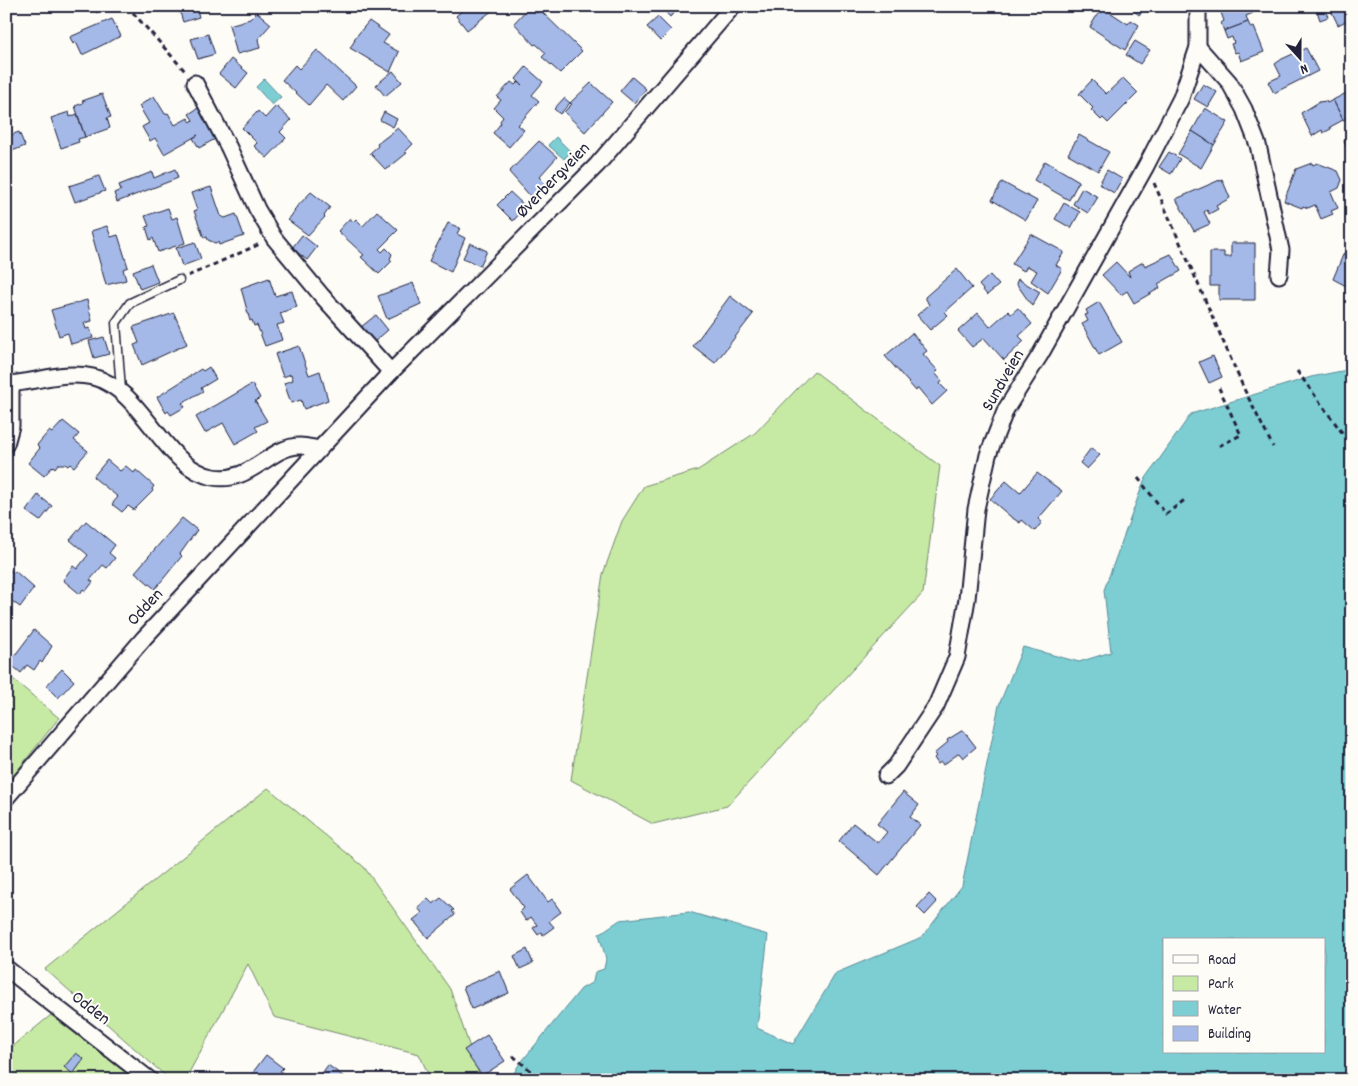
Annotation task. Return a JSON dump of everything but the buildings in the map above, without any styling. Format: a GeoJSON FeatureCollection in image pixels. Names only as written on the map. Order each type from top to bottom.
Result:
{"type":"FeatureCollection","features":[{"type":"Feature","properties":{"kind":"street","name":"Øverbergveien"},"geometry":{"type":"LineString","coordinates":[[319,449],[391,372],[597,164],[732,6]]}},
{"type":"Feature","properties":{"kind":"street","name":"Sundveien"},"geometry":{"type":"LineString","coordinates":[[886,776],[896,766],[936,706],[957,657],[967,599],[976,509],[988,455],[1006,409],[1040,355],[1146,166],[1181,98],[1198,47],[1198,6]]}},
{"type":"Feature","properties":{"kind":"street"},"geometry":{"type":"LineString","coordinates":[[1198,47],[1229,82],[1244,109],[1258,145],[1281,250],[1279,275]]}},
{"type":"Feature","properties":{"kind":"street"},"geometry":{"type":"LineString","coordinates":[[195,83],[230,148],[257,209],[274,238],[322,296],[391,372]]}},
{"type":"Feature","properties":{"kind":"street"},"geometry":{"type":"LineString","coordinates":[[6,444],[11,426],[9,384],[68,375],[93,378],[121,390],[182,460],[199,472],[213,477],[231,476],[252,471],[280,451],[299,446],[319,449]]}},
{"type":"Feature","properties":{"kind":"street","name":"Odden"},"geometry":{"type":"LineString","coordinates":[[6,798],[144,638],[319,449]]}},
{"type":"Feature","properties":{"kind":"street","name":"Odden"},"geometry":{"type":"LineString","coordinates":[[6,968],[150,1080]]}},
{"type":"Feature","properties":{"kind":"lane"},"geometry":{"type":"LineString","coordinates":[[121,390],[116,323],[130,303],[179,280]]}},
{"type":"Feature","properties":{"kind":"path"},"geometry":{"type":"LineString","coordinates":[[127,6],[195,83]]}},
{"type":"Feature","properties":{"kind":"path"},"geometry":{"type":"LineString","coordinates":[[1146,166],[1244,389],[1274,447]]}},
{"type":"Feature","properties":{"kind":"path"},"geometry":{"type":"LineString","coordinates":[[179,280],[274,238]]}},
{"type":"Feature","properties":{"kind":"path"},"geometry":{"type":"LineString","coordinates":[[1297,371],[1352,446]]}},
{"type":"Feature","properties":{"kind":"path"},"geometry":{"type":"LineString","coordinates":[[1219,446],[1242,435],[1220,388]]}},
{"type":"Feature","properties":{"kind":"path"},"geometry":{"type":"LineString","coordinates":[[1138,478],[1166,514],[1186,499]]}},
{"type":"Feature","properties":{"kind":"path"},"geometry":{"type":"LineString","coordinates":[[513,1056],[542,1080]]}},
{"type":"Feature","properties":{"kind":"green space"},"geometry":{"type":"Polygon","coordinates":[[[814,371],[940,466],[923,593],[727,806],[653,824],[571,780],[603,574],[622,521],[644,486],[698,470],[755,433],[814,371]]]}},
{"type":"Feature","properties":{"kind":"green space"},"geometry":{"type":"Polygon","coordinates":[[[6,673],[59,718],[6,785],[6,673]]]}},
{"type":"Feature","properties":{"kind":"green space"},"geometry":{"type":"Polygon","coordinates":[[[268,788],[364,867],[450,989],[481,1080],[431,1080],[419,1054],[274,1017],[248,964],[185,1080],[170,1080],[45,969],[268,788]]]}},
{"type":"Feature","properties":{"kind":"green space"},"geometry":{"type":"Polygon","coordinates":[[[51,1015],[135,1080],[6,1080],[6,1052],[51,1015]]]}},
{"type":"Feature","properties":{"kind":"water"},"geometry":{"type":"Polygon","coordinates":[[[264,79],[281,97],[272,105],[256,87],[264,79]]]}},
{"type":"Feature","properties":{"kind":"water"},"geometry":{"type":"Polygon","coordinates":[[[556,137],[571,152],[564,159],[548,145],[556,137]]]}},
{"type":"Feature","properties":{"kind":"water"},"geometry":{"type":"Polygon","coordinates":[[[1352,369],[1352,1080],[510,1080],[518,1066],[581,989],[593,982],[595,972],[604,969],[606,959],[599,934],[620,920],[689,912],[768,935],[757,1028],[793,1044],[836,973],[922,937],[962,886],[999,705],[1023,647],[1079,662],[1111,652],[1104,590],[1144,481],[1191,414],[1311,377],[1352,369]]]}}]}
